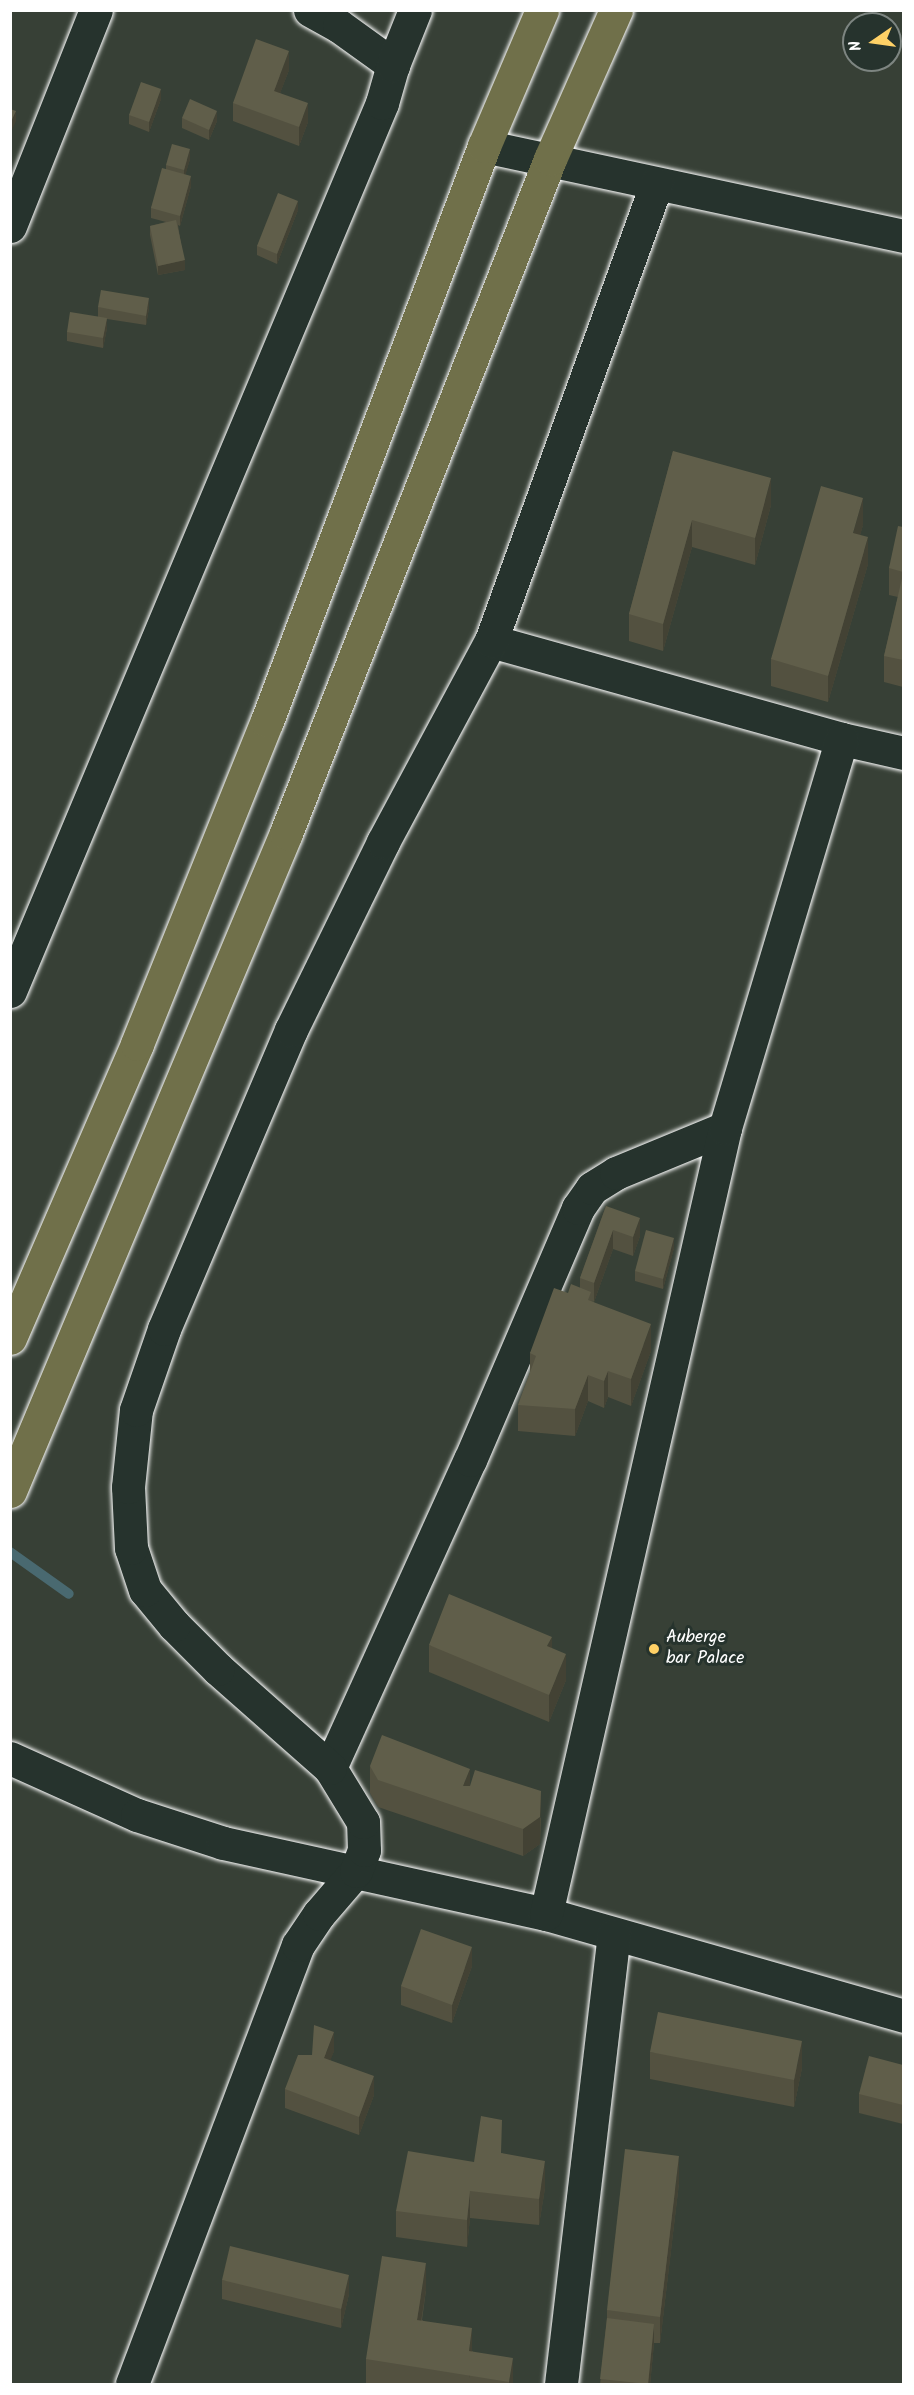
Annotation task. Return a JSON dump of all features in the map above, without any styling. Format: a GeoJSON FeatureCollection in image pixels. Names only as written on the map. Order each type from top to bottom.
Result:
{"type":"FeatureCollection","features":[{"type":"Feature","properties":{"kind":"main road"},"geometry":{"type":"LineString","coordinates":[[10,1338],[137,1044],[267,722],[484,146],[542,10]]}},
{"type":"Feature","properties":{"kind":"main road"},"geometry":{"type":"LineString","coordinates":[[10,1491],[286,833],[550,159],[616,10]]}},
{"type":"Feature","properties":{"kind":"street"},"geometry":{"type":"LineString","coordinates":[[10,226],[96,10]]}},
{"type":"Feature","properties":{"kind":"street"},"geometry":{"type":"LineString","coordinates":[[310,10],[339,27],[393,65]]}},
{"type":"Feature","properties":{"kind":"street"},"geometry":{"type":"LineString","coordinates":[[10,992],[377,114],[415,10]]}},
{"type":"Feature","properties":{"kind":"street"},"geometry":{"type":"LineString","coordinates":[[484,146],[903,236]]}},
{"type":"Feature","properties":{"kind":"street"},"geometry":{"type":"LineString","coordinates":[[132,2385],[298,1945],[319,1914],[356,1871],[364,1850],[363,1822],[330,1768],[267,1709],[218,1669],[174,1625],[145,1590],[131,1548],[128,1487],[136,1410],[164,1329],[291,1030],[383,842],[490,641],[656,184]]}},
{"type":"Feature","properties":{"kind":"street"},"geometry":{"type":"LineString","coordinates":[[490,641],[842,739],[903,753]]}},
{"type":"Feature","properties":{"kind":"street"},"geometry":{"type":"LineString","coordinates":[[546,1914],[725,1128],[842,739]]}},
{"type":"Feature","properties":{"kind":"street"},"geometry":{"type":"LineString","coordinates":[[330,1768],[470,1460],[578,1208],[592,1188],[616,1173],[725,1128]]}},
{"type":"Feature","properties":{"kind":"street"},"geometry":{"type":"LineString","coordinates":[[10,1758],[137,1815],[223,1843],[546,1914],[903,2016]]}},
{"type":"Feature","properties":{"kind":"street"},"geometry":{"type":"LineString","coordinates":[[561,2385],[614,1935]]}},
{"type":"Feature","properties":{"kind":"building"},"geometry":{"type":"Polygon","coordinates":[[[256,39],[289,51],[274,91],[308,103],[299,127],[233,103],[256,39]]]}},
{"type":"Feature","properties":{"kind":"building"},"geometry":{"type":"Polygon","coordinates":[[[141,82],[161,89],[149,122],[129,115],[141,82]]]}},
{"type":"Feature","properties":{"kind":"building"},"geometry":{"type":"Polygon","coordinates":[[[190,99],[217,111],[209,130],[182,118],[190,99]]]}},
{"type":"Feature","properties":{"kind":"building"},"geometry":{"type":"Polygon","coordinates":[[[10,109],[16,111],[10,124],[10,109]]]}},
{"type":"Feature","properties":{"kind":"building"},"geometry":{"type":"Polygon","coordinates":[[[172,144],[190,149],[184,170],[166,165],[172,144]]]}},
{"type":"Feature","properties":{"kind":"building"},"geometry":{"type":"Polygon","coordinates":[[[162,168],[191,176],[180,216],[151,208],[162,168]]]}},
{"type":"Feature","properties":{"kind":"building"},"geometry":{"type":"Polygon","coordinates":[[[278,193],[298,201],[277,254],[257,246],[278,193]]]}},
{"type":"Feature","properties":{"kind":"building"},"geometry":{"type":"Polygon","coordinates":[[[176,220],[185,260],[158,266],[150,226],[176,220]]]}},
{"type":"Feature","properties":{"kind":"building"},"geometry":{"type":"Polygon","coordinates":[[[101,290],[149,298],[146,316],[98,307],[101,290]]]}},
{"type":"Feature","properties":{"kind":"building"},"geometry":{"type":"Polygon","coordinates":[[[70,312],[107,318],[103,338],[67,332],[70,312]]]}},
{"type":"Feature","properties":{"kind":"building"},"geometry":{"type":"Polygon","coordinates":[[[673,451],[771,478],[755,538],[692,520],[663,624],[629,614],[673,451]]]}},
{"type":"Feature","properties":{"kind":"building"},"geometry":{"type":"Polygon","coordinates":[[[821,486],[863,498],[853,533],[868,537],[828,676],[771,659],[821,486]]]}},
{"type":"Feature","properties":{"kind":"building"},"geometry":{"type":"Polygon","coordinates":[[[898,526],[903,527],[903,572],[889,568],[898,526]]]}},
{"type":"Feature","properties":{"kind":"building"},"geometry":{"type":"Polygon","coordinates":[[[903,574],[903,660],[884,656],[903,574]]]}},
{"type":"Feature","properties":{"kind":"building"},"geometry":{"type":"Polygon","coordinates":[[[606,1206],[640,1218],[633,1237],[613,1230],[594,1283],[580,1278],[606,1206]]]}},
{"type":"Feature","properties":{"kind":"building"},"geometry":{"type":"Polygon","coordinates":[[[646,1230],[674,1238],[663,1279],[635,1271],[646,1230]]]}},
{"type":"Feature","properties":{"kind":"building"},"geometry":{"type":"Polygon","coordinates":[[[571,1284],[591,1292],[588,1300],[651,1324],[631,1379],[608,1371],[604,1381],[588,1375],[575,1409],[518,1405],[536,1356],[530,1353],[554,1288],[568,1293],[571,1284]]]}},
{"type":"Feature","properties":{"kind":"building"},"geometry":{"type":"Polygon","coordinates":[[[449,1594],[552,1637],[547,1646],[566,1654],[549,1695],[429,1645],[449,1594]]]}},
{"type":"Feature","properties":{"kind":"building"},"geometry":{"type":"Polygon","coordinates":[[[382,1735],[470,1769],[463,1786],[470,1786],[475,1770],[541,1791],[540,1817],[523,1829],[378,1780],[370,1766],[382,1735]]]}},
{"type":"Feature","properties":{"kind":"building"},"geometry":{"type":"Polygon","coordinates":[[[421,1929],[472,1947],[452,2005],[401,1986],[421,1929]]]}},
{"type":"Feature","properties":{"kind":"building"},"geometry":{"type":"Polygon","coordinates":[[[658,2012],[802,2041],[794,2080],[650,2052],[658,2012]]]}},
{"type":"Feature","properties":{"kind":"building"},"geometry":{"type":"Polygon","coordinates":[[[314,2025],[334,2032],[324,2058],[374,2076],[359,2117],[285,2089],[298,2055],[312,2055],[314,2025]]]}},
{"type":"Feature","properties":{"kind":"building"},"geometry":{"type":"Polygon","coordinates":[[[869,2056],[903,2065],[903,2105],[859,2094],[869,2056]]]}},
{"type":"Feature","properties":{"kind":"building"},"geometry":{"type":"Polygon","coordinates":[[[481,2116],[502,2120],[501,2153],[545,2161],[539,2199],[470,2191],[467,2220],[396,2211],[408,2151],[474,2162],[481,2116]]]}},
{"type":"Feature","properties":{"kind":"building"},"geometry":{"type":"Polygon","coordinates":[[[625,2149],[679,2156],[660,2317],[607,2310],[625,2149]]]}},
{"type":"Feature","properties":{"kind":"building"},"geometry":{"type":"Polygon","coordinates":[[[230,2246],[349,2275],[341,2309],[222,2280],[230,2246]]]}},
{"type":"Feature","properties":{"kind":"building"},"geometry":{"type":"Polygon","coordinates":[[[382,2256],[426,2263],[417,2320],[472,2328],[469,2351],[513,2358],[509,2382],[366,2359],[382,2256]]]}},
{"type":"Feature","properties":{"kind":"building"},"geometry":{"type":"Polygon","coordinates":[[[607,2318],[654,2324],[648,2384],[600,2379],[607,2318]]]}},
{"type":"Feature","properties":{"kind":"waterway"},"geometry":{"type":"LineString","coordinates":[[10,1552],[69,1594]]}},
{"type":"Feature","properties":{"kind":"place","name":"Auberge bar Palace"},"geometry":{"type":"Point","coordinates":[654,1649]}}]}
